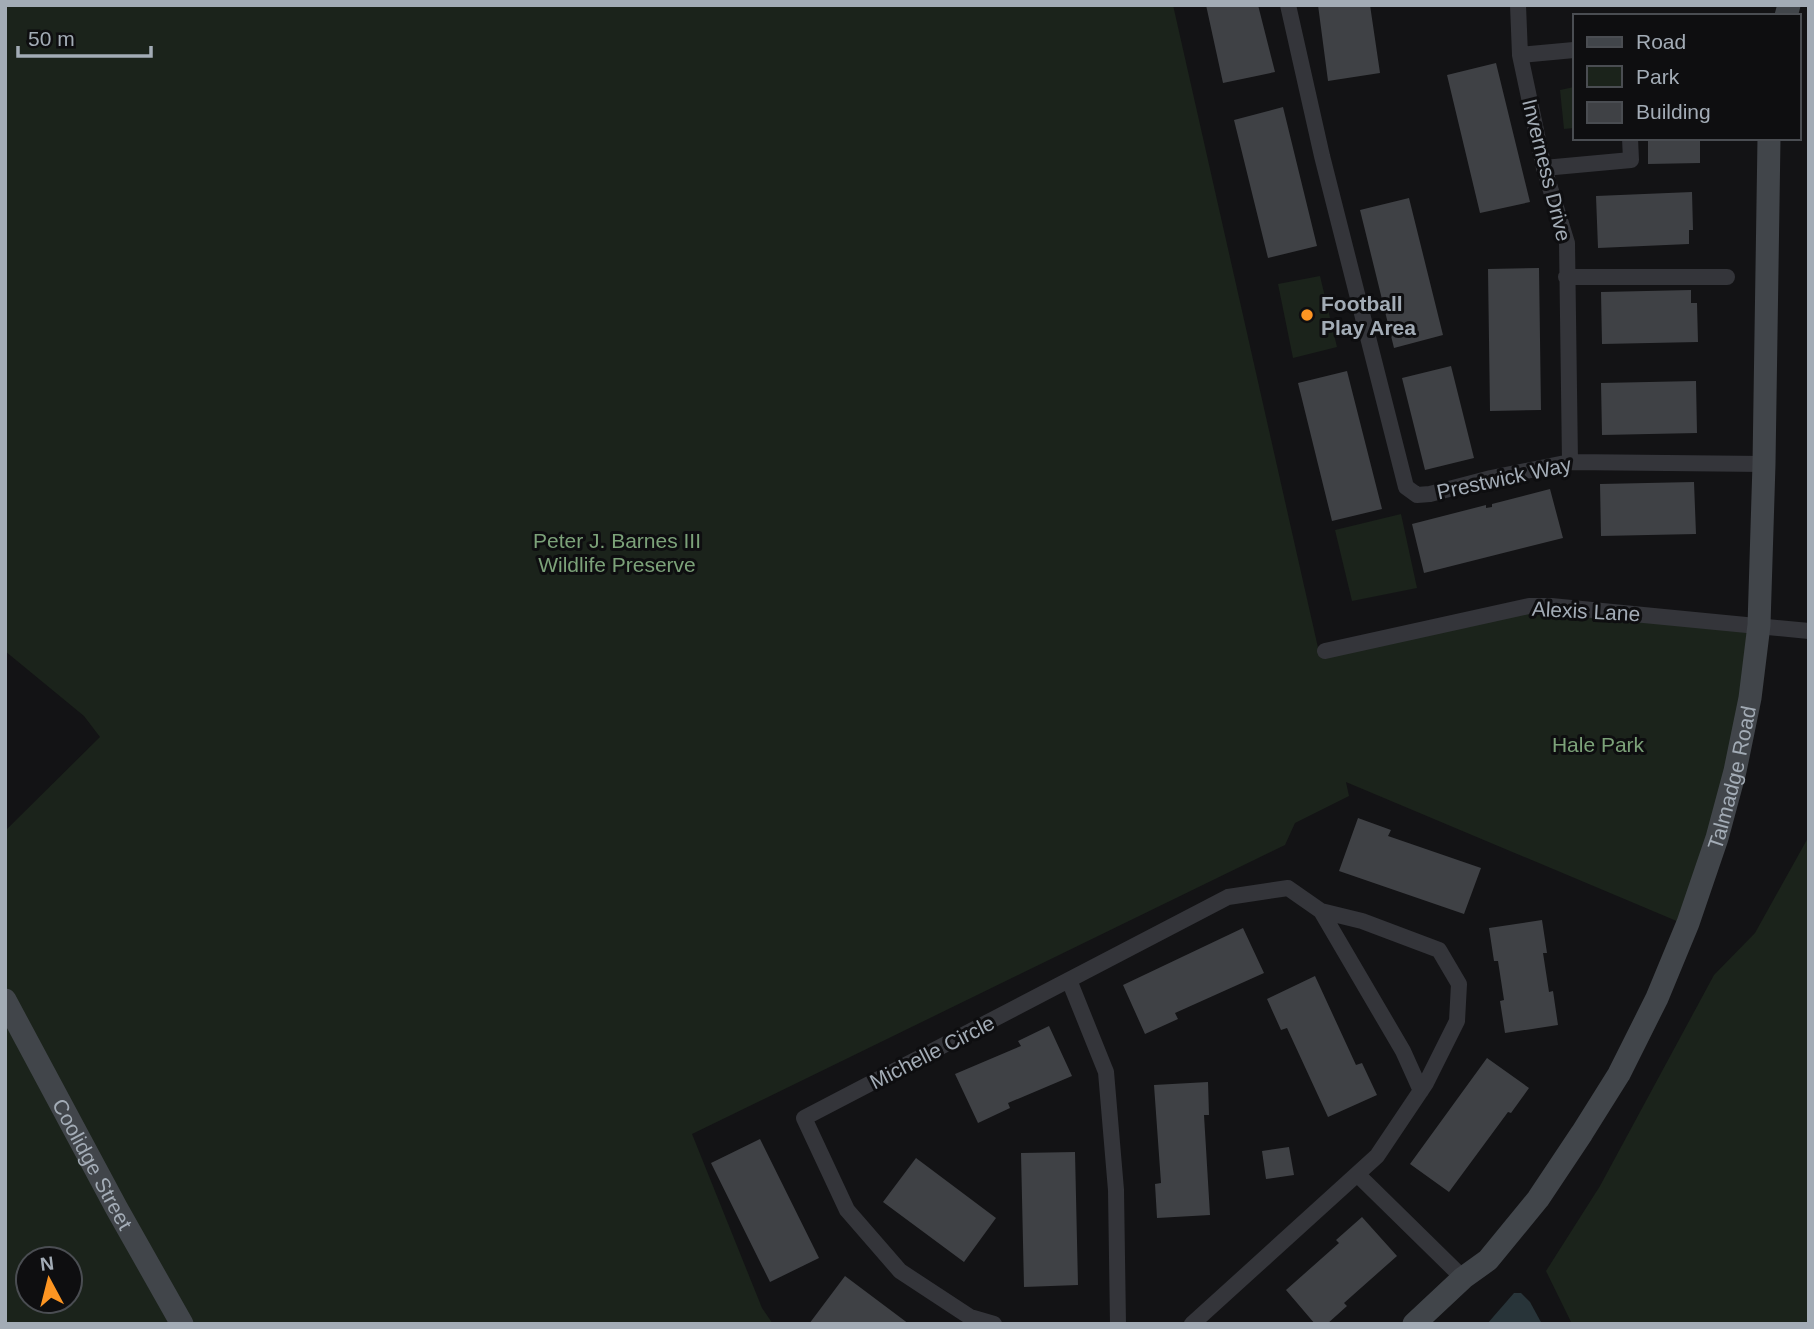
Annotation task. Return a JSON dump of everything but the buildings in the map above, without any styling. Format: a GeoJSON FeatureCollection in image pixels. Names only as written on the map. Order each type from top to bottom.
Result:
{"type":"FeatureCollection","features":[{"type":"Feature","properties":{"kind":"street","name":"Prestwick Way"},"geometry":{"type":"LineString","coordinates":[[1287,5],[1322,156],[1406,487],[1417,495],[1430,494],[1503,475],[1570,462],[1764,464]]}},
{"type":"Feature","properties":{"kind":"street","name":"Inverness Drive"},"geometry":{"type":"LineString","coordinates":[[1518,5],[1520,55],[1544,168],[1567,243],[1570,462]]}},
{"type":"Feature","properties":{"kind":"street"},"geometry":{"type":"LineString","coordinates":[[1520,55],[1573,50]]}},
{"type":"Feature","properties":{"kind":"street"},"geometry":{"type":"LineString","coordinates":[[1544,168],[1631,160],[1630,140]]}},
{"type":"Feature","properties":{"kind":"street","name":"Talmadge Road"},"geometry":{"type":"LineString","coordinates":[[1414,1324],[1463,1278],[1488,1260],[1538,1199],[1619,1074],[1657,998],[1688,923],[1717,838],[1735,771],[1750,698],[1759,625],[1769,140]]}},
{"type":"Feature","properties":{"kind":"street"},"geometry":{"type":"LineString","coordinates":[[1566,277],[1727,278]]}},
{"type":"Feature","properties":{"kind":"street","name":"Alexis Lane"},"geometry":{"type":"LineString","coordinates":[[1325,651],[1529,606],[1809,631]]}},
{"type":"Feature","properties":{"kind":"street","name":"Michelle Circle"},"geometry":{"type":"LineString","coordinates":[[994,1324],[970,1317],[900,1271],[847,1210],[804,1118],[1228,897],[1288,888],[1321,911],[1362,921],[1439,950],[1459,984],[1457,1021],[1420,1091],[1377,1156],[1192,1324]]}},
{"type":"Feature","properties":{"kind":"street","name":"Michelle Circle"},"geometry":{"type":"LineString","coordinates":[[1321,911],[1403,1051],[1420,1091]]}},
{"type":"Feature","properties":{"kind":"street"},"geometry":{"type":"LineString","coordinates":[[1069,981],[1106,1072],[1116,1190],[1118,1324]]}},
{"type":"Feature","properties":{"kind":"street","name":"Coolidge Street"},"geometry":{"type":"LineString","coordinates":[[5,1000],[182,1324]]}},
{"type":"Feature","properties":{"kind":"street"},"geometry":{"type":"LineString","coordinates":[[1357,1174],[1463,1278]]}},
{"type":"Feature","properties":{"kind":"green space","name":"Peter J. Barnes III Wildlife Preserve"},"geometry":{"type":"Polygon","coordinates":[[[5,5],[1173,5],[1319,652],[1504,610],[1759,625],[1729,769],[1679,922],[1346,782],[1349,796],[1295,823],[1285,845],[692,1134],[762,1308],[773,1324],[5,1324],[5,831],[100,737],[84,716],[5,651],[5,5]]]}},
{"type":"Feature","properties":{"kind":"green space"},"geometry":{"type":"Polygon","coordinates":[[[1573,87],[1573,128],[1564,129],[1560,90],[1573,87]]]}},
{"type":"Feature","properties":{"kind":"green space","name":"Football Play Area"},"geometry":{"type":"Polygon","coordinates":[[[1320,276],[1337,347],[1293,358],[1278,284],[1320,276]]]}},
{"type":"Feature","properties":{"kind":"green space"},"geometry":{"type":"Polygon","coordinates":[[[1401,514],[1417,588],[1352,601],[1335,530],[1401,514]]]}},
{"type":"Feature","properties":{"kind":"green space"},"geometry":{"type":"Polygon","coordinates":[[[1809,836],[1809,1324],[1572,1324],[1546,1271],[1600,1186],[1714,975],[1755,933],[1809,836]]]}},
{"type":"Feature","properties":{"kind":"shaded area"},"geometry":{"type":"Polygon","coordinates":[[[1514,1293],[1521,1293],[1530,1302],[1542,1324],[1487,1324],[1514,1293]]]}},
{"type":"Feature","properties":{"kind":"place","name":"Football Play Area"},"geometry":{"type":"Point","coordinates":[1307,315]}},
{"type":"Feature","properties":{"kind":"park label","name":"Hale Park"},"geometry":{"type":"Point","coordinates":[1598,744]}}]}
